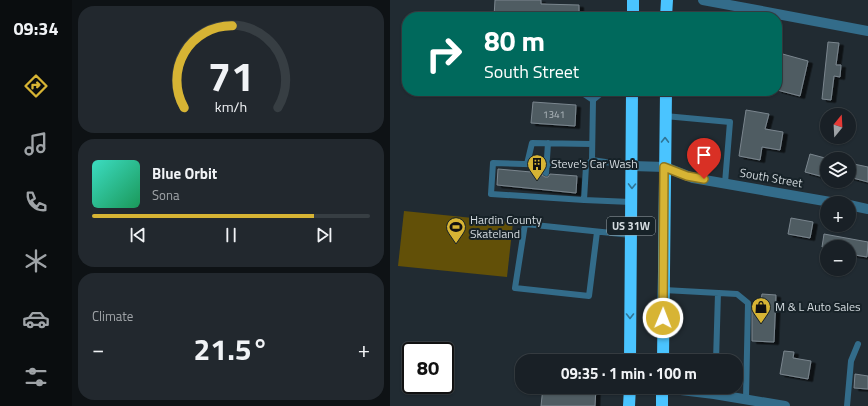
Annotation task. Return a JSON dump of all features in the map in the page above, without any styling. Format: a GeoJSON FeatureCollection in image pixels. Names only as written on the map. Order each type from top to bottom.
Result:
{"type":"FeatureCollection","features":[{"type":"Feature","properties":{"kind":"highway"},"geometry":{"type":"LineString","coordinates":[[633,0],[633,12]]}},
{"type":"Feature","properties":{"kind":"highway"},"geometry":{"type":"LineString","coordinates":[[666,12],[667,0]]}},
{"type":"Feature","properties":{"kind":"highway","name":"US 31W"},"geometry":{"type":"LineString","coordinates":[[630,354],[632,96]]}},
{"type":"Feature","properties":{"kind":"highway","name":"US 31W"},"geometry":{"type":"LineString","coordinates":[[663,354],[666,96]]}},
{"type":"Feature","properties":{"kind":"highway"},"geometry":{"type":"LineString","coordinates":[[629,406],[630,394]]}},
{"type":"Feature","properties":{"kind":"highway"},"geometry":{"type":"LineString","coordinates":[[661,394],[662,406]]}},
{"type":"Feature","properties":{"kind":"street"},"geometry":{"type":"LineString","coordinates":[[704,0],[767,12]]}},
{"type":"Feature","properties":{"kind":"street"},"geometry":{"type":"LineString","coordinates":[[782,15],[868,31]]}},
{"type":"Feature","properties":{"kind":"street","name":"South Street"},"geometry":{"type":"LineString","coordinates":[[632,166],[664,167],[687,176],[820,200]]}},
{"type":"Feature","properties":{"kind":"street"},"geometry":{"type":"LineString","coordinates":[[856,207],[868,209]]}},
{"type":"Feature","properties":{"kind":"street"},"geometry":{"type":"LineString","coordinates":[[729,394],[746,399],[785,406]]}},
{"type":"Feature","properties":{"kind":"lane"},"geometry":{"type":"LineString","coordinates":[[587,96],[593,100]]}},
{"type":"Feature","properties":{"kind":"lane"},"geometry":{"type":"LineString","coordinates":[[593,100],[598,96]]}},
{"type":"Feature","properties":{"kind":"lane"},"geometry":{"type":"LineString","coordinates":[[584,200],[586,166],[592,160],[593,100]]}},
{"type":"Feature","properties":{"kind":"lane"},"geometry":{"type":"LineString","coordinates":[[665,116],[730,122],[725,183]]}},
{"type":"Feature","properties":{"kind":"lane"},"geometry":{"type":"LineString","coordinates":[[527,164],[532,143],[592,144]]}},
{"type":"Feature","properties":{"kind":"lane"},"geometry":{"type":"LineString","coordinates":[[546,173],[548,143]]}},
{"type":"Feature","properties":{"kind":"lane"},"geometry":{"type":"LineString","coordinates":[[592,160],[632,166]]}},
{"type":"Feature","properties":{"kind":"lane"},"geometry":{"type":"LineString","coordinates":[[586,166],[493,163],[491,194],[631,202]]}},
{"type":"Feature","properties":{"kind":"lane"},"geometry":{"type":"LineString","coordinates":[[545,190],[545,198]]}},
{"type":"Feature","properties":{"kind":"lane"},"geometry":{"type":"LineString","coordinates":[[597,232],[589,296],[516,288],[524,224],[631,235]]}},
{"type":"Feature","properties":{"kind":"lane"},"geometry":{"type":"LineString","coordinates":[[664,290],[737,294],[748,302],[746,399]]}},
{"type":"Feature","properties":{"kind":"lane"},"geometry":{"type":"LineString","coordinates":[[716,354],[718,293]]}},
{"type":"Feature","properties":{"kind":"lane"},"geometry":{"type":"LineString","coordinates":[[847,406],[851,361],[858,344]]}},
{"type":"Feature","properties":{"kind":"shaded area","name":"Hardin County Skateland"},"geometry":{"type":"Polygon","coordinates":[[[404,211],[513,222],[507,277],[398,266],[404,211]]]}},
{"type":"Feature","properties":{"kind":"building"},"geometry":{"type":"Polygon","coordinates":[[[495,0],[541,0],[541,4],[579,5],[579,12],[494,12],[495,0]]]}},
{"type":"Feature","properties":{"kind":"building"},"geometry":{"type":"Polygon","coordinates":[[[828,42],[839,43],[836,65],[841,65],[840,77],[834,76],[831,100],[822,99],[828,42]]]}},
{"type":"Feature","properties":{"kind":"building"},"geometry":{"type":"Polygon","coordinates":[[[782,54],[808,61],[800,96],[782,91],[782,54]]]}},
{"type":"Feature","properties":{"kind":"building"},"geometry":{"type":"Polygon","coordinates":[[[533,102],[576,105],[575,126],[531,123],[533,102]]]}},
{"type":"Feature","properties":{"kind":"building"},"geometry":{"type":"Polygon","coordinates":[[[746,110],[769,114],[765,129],[783,132],[780,150],[762,147],[760,160],[739,156],[746,110]]]}},
{"type":"Feature","properties":{"kind":"building"},"geometry":{"type":"Polygon","coordinates":[[[810,154],[820,157],[820,176],[805,172],[810,154]]]}},
{"type":"Feature","properties":{"kind":"building"},"geometry":{"type":"Polygon","coordinates":[[[856,164],[868,167],[868,182],[856,179],[856,164]]]}},
{"type":"Feature","properties":{"kind":"building","name":"Steve's Car Wash"},"geometry":{"type":"Polygon","coordinates":[[[498,169],[542,173],[545,177],[548,177],[550,174],[577,176],[576,193],[497,185],[498,169]]]}},
{"type":"Feature","properties":{"kind":"building"},"geometry":{"type":"Polygon","coordinates":[[[791,218],[813,222],[810,238],[788,234],[791,218]]]}},
{"type":"Feature","properties":{"kind":"building"},"geometry":{"type":"Polygon","coordinates":[[[824,234],[868,242],[867,257],[856,255],[856,240],[823,240],[824,234]]]}},
{"type":"Feature","properties":{"kind":"building","name":"M & L Auto Sales"},"geometry":{"type":"Polygon","coordinates":[[[762,294],[776,295],[774,342],[752,341],[752,307],[760,307],[762,294]]]}},
{"type":"Feature","properties":{"kind":"building"},"geometry":{"type":"Polygon","coordinates":[[[784,351],[794,352],[793,358],[811,361],[808,379],[780,374],[784,351]]]}},
{"type":"Feature","properties":{"kind":"building"},"geometry":{"type":"Polygon","coordinates":[[[855,374],[868,376],[868,389],[854,388],[855,374]]]}},
{"type":"Feature","properties":{"kind":"building"},"geometry":{"type":"Polygon","coordinates":[[[542,394],[596,394],[595,406],[541,406],[542,394]]]}},
{"type":"Feature","properties":{"kind":"place","name":"Steve's Car Wash"},"geometry":{"type":"Point","coordinates":[537,181]}},
{"type":"Feature","properties":{"kind":"place","name":"Hardin County Skateland"},"geometry":{"type":"Point","coordinates":[456,244]}},
{"type":"Feature","properties":{"kind":"place","name":"M & L Auto Sales"},"geometry":{"type":"Point","coordinates":[761,324]}},
{"type":"Feature","properties":{"kind":"route"},"geometry":{"type":"LineString","coordinates":[[663,318],[664,167],[693,178],[704,179]]}}]}
